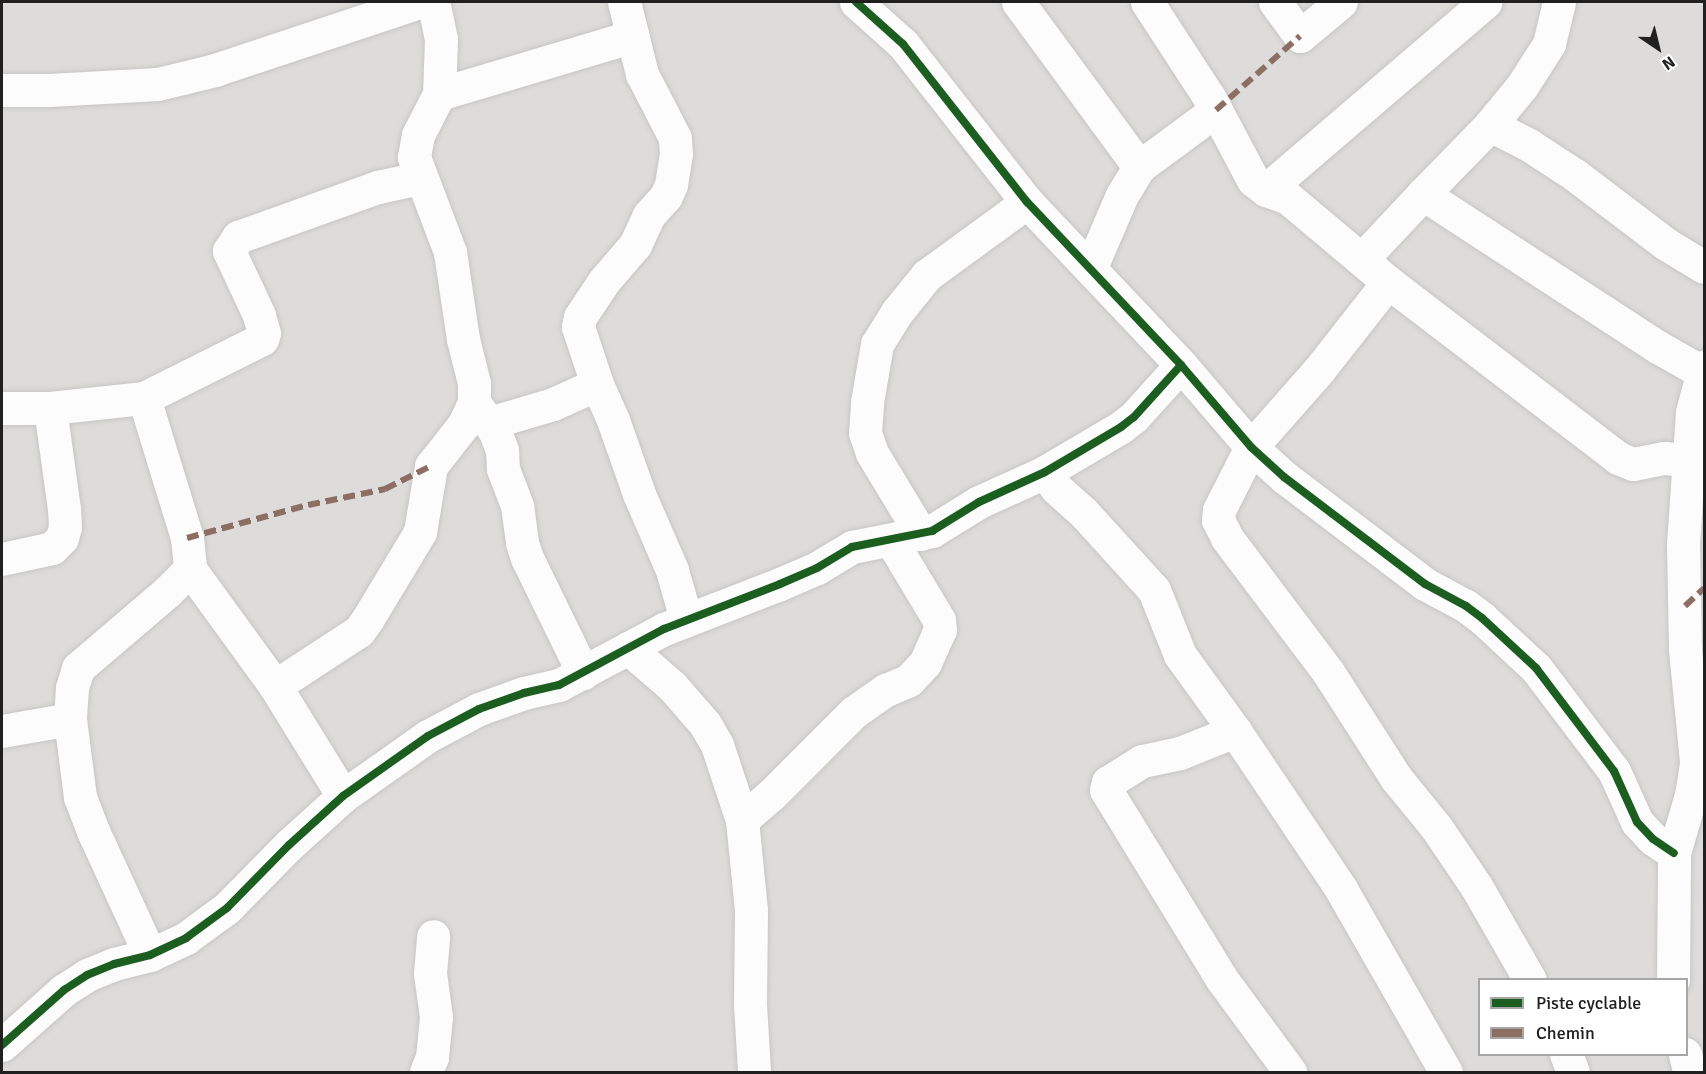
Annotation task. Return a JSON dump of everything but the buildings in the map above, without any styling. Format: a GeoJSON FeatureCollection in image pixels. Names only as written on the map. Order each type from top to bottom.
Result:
{"type":"FeatureCollection","features":[{"type":"Feature","properties":{"kind":"street"},"geometry":{"type":"LineString","coordinates":[[2,90],[49,90],[158,84],[243,62],[420,2]]}},
{"type":"Feature","properties":{"kind":"street"},"geometry":{"type":"LineString","coordinates":[[433,2],[441,39],[439,94],[414,147],[414,161],[450,252],[462,339],[481,413],[495,432],[502,450],[503,469],[517,507],[522,543],[527,558],[584,673]]}},
{"type":"Feature","properties":{"kind":"street"},"geometry":{"type":"LineString","coordinates":[[624,2],[642,74],[675,138],[675,162],[666,196],[650,215],[635,245],[604,281],[580,317],[578,327],[639,494],[672,570],[686,619]]}},
{"type":"Feature","properties":{"kind":"street"},"geometry":{"type":"LineString","coordinates":[[856,2],[903,44],[1027,202],[1091,267],[1181,365],[1251,447],[1284,477],[1425,584],[1466,606],[1482,618],[1536,668],[1614,771],[1637,822],[1653,839],[1674,854]]}},
{"type":"Feature","properties":{"kind":"street"},"geometry":{"type":"LineString","coordinates":[[1018,2],[1138,167]]}},
{"type":"Feature","properties":{"kind":"street"},"geometry":{"type":"LineString","coordinates":[[1147,2],[1216,110],[1250,174],[1266,190],[1288,198],[1388,282],[1623,462],[1633,464],[1664,458],[1688,460]]}},
{"type":"Feature","properties":{"kind":"street"},"geometry":{"type":"LineString","coordinates":[[1275,2],[1300,36],[1341,2]]}},
{"type":"Feature","properties":{"kind":"street"},"geometry":{"type":"LineString","coordinates":[[1266,190],[1485,2]]}},
{"type":"Feature","properties":{"kind":"street"},"geometry":{"type":"LineString","coordinates":[[1362,260],[1422,194],[1490,125],[1522,86],[1549,44],[1559,2]]}},
{"type":"Feature","properties":{"kind":"street"},"geometry":{"type":"LineString","coordinates":[[439,94],[633,36]]}},
{"type":"Feature","properties":{"kind":"street"},"geometry":{"type":"LineString","coordinates":[[1091,267],[1122,195],[1138,167],[1216,110]]}},
{"type":"Feature","properties":{"kind":"street"},"geometry":{"type":"LineString","coordinates":[[1490,125],[1529,145],[1575,175],[1666,244],[1704,267]]}},
{"type":"Feature","properties":{"kind":"street"},"geometry":{"type":"LineString","coordinates":[[2,408],[50,408],[144,398],[262,339],[264,333],[259,315],[229,251],[238,237],[378,187],[420,178]]}},
{"type":"Feature","properties":{"kind":"street"},"geometry":{"type":"LineString","coordinates":[[1422,194],[1658,347],[1703,370],[1692,412],[1683,544],[1684,649],[1698,800],[1674,854],[1673,978]]}},
{"type":"Feature","properties":{"kind":"street"},"geometry":{"type":"LineString","coordinates":[[742,820],[771,795],[854,712],[886,690],[909,680],[925,663],[940,630],[939,620],[865,433],[867,402],[877,344],[897,312],[927,275],[1027,202]]}},
{"type":"Feature","properties":{"kind":"street"},"geometry":{"type":"LineString","coordinates":[[1388,282],[1319,370],[1251,447],[1219,510],[1220,527],[1328,672],[1382,758],[1436,827],[1476,886],[1529,978]]}},
{"type":"Feature","properties":{"kind":"street"},"geometry":{"type":"LineString","coordinates":[[2,1045],[64,990],[87,975],[114,964],[150,956],[186,938],[227,908],[289,845],[343,796],[402,753],[479,709],[524,693],[548,689],[584,673],[686,619],[817,568],[856,545],[932,531],[979,502],[1045,472],[1128,422],[1181,365]]}},
{"type":"Feature","properties":{"kind":"street"},"geometry":{"type":"LineString","coordinates":[[275,686],[359,631],[367,620],[420,532],[431,466],[464,424],[481,413],[553,404],[597,384]]}},
{"type":"Feature","properties":{"kind":"street"},"geometry":{"type":"LineString","coordinates":[[144,398],[187,538],[190,569],[275,686],[343,796]]}},
{"type":"Feature","properties":{"kind":"street"},"geometry":{"type":"LineString","coordinates":[[2,559],[52,548],[62,538],[64,518],[50,408]]}},
{"type":"Feature","properties":{"kind":"street"},"geometry":{"type":"LineString","coordinates":[[1045,472],[1056,488],[1083,512],[1154,590],[1180,655],[1235,730],[1341,889],[1446,1072]]}},
{"type":"Feature","properties":{"kind":"street"},"geometry":{"type":"LineString","coordinates":[[150,956],[93,831],[81,797],[70,719],[74,675],[78,668],[167,592],[190,569]]}},
{"type":"Feature","properties":{"kind":"street"},"geometry":{"type":"LineString","coordinates":[[628,648],[672,686],[705,724],[717,745],[742,820],[751,910],[754,1072]]}},
{"type":"Feature","properties":{"kind":"street"},"geometry":{"type":"LineString","coordinates":[[2,730],[70,719]]}},
{"type":"Feature","properties":{"kind":"street"},"geometry":{"type":"LineString","coordinates":[[1235,730],[1180,753],[1142,761],[1113,778],[1106,785],[1106,790],[1221,978],[1290,1072]]}},
{"type":"Feature","properties":{"kind":"street"},"geometry":{"type":"LineString","coordinates":[[426,1072],[432,1057],[436,1017],[430,973],[433,936]]}},
{"type":"Feature","properties":{"kind":"street"},"geometry":{"type":"LineString","coordinates":[[1567,1056],[1573,1072]]}},
{"type":"Feature","properties":{"kind":"street"},"geometry":{"type":"LineString","coordinates":[[1685,1056],[1689,1072]]}},
{"type":"Feature","properties":{"kind":"shaded area"},"geometry":{"type":"Polygon","coordinates":[[[2,2],[1704,2],[1704,1072],[2,1072],[2,2]]]}},
{"type":"Feature","properties":{"kind":"marked path"},"geometry":{"type":"LineString","coordinates":[[1216,110],[1300,36]]}},
{"type":"Feature","properties":{"kind":"marked path"},"geometry":{"type":"LineString","coordinates":[[187,538],[308,505],[385,489],[431,466]]}},
{"type":"Feature","properties":{"kind":"marked path"},"geometry":{"type":"LineString","coordinates":[[1685,606],[1704,588]]}},
{"type":"Feature","properties":{"kind":"cycle path"},"geometry":{"type":"LineString","coordinates":[[856,2],[903,44],[1027,202],[1181,365],[1251,447],[1284,477],[1425,584],[1466,606],[1482,618],[1536,668],[1614,771],[1637,822],[1653,839],[1674,853]]}},
{"type":"Feature","properties":{"kind":"cycle path"},"geometry":{"type":"LineString","coordinates":[[2,1045],[64,990],[87,975],[114,964],[150,955],[186,938],[227,908],[289,845],[343,796],[428,736],[479,709],[524,693],[559,685],[664,629],[817,568],[852,547],[932,531],[979,502],[1045,472],[1121,427],[1134,417],[1181,365]]}}]}
